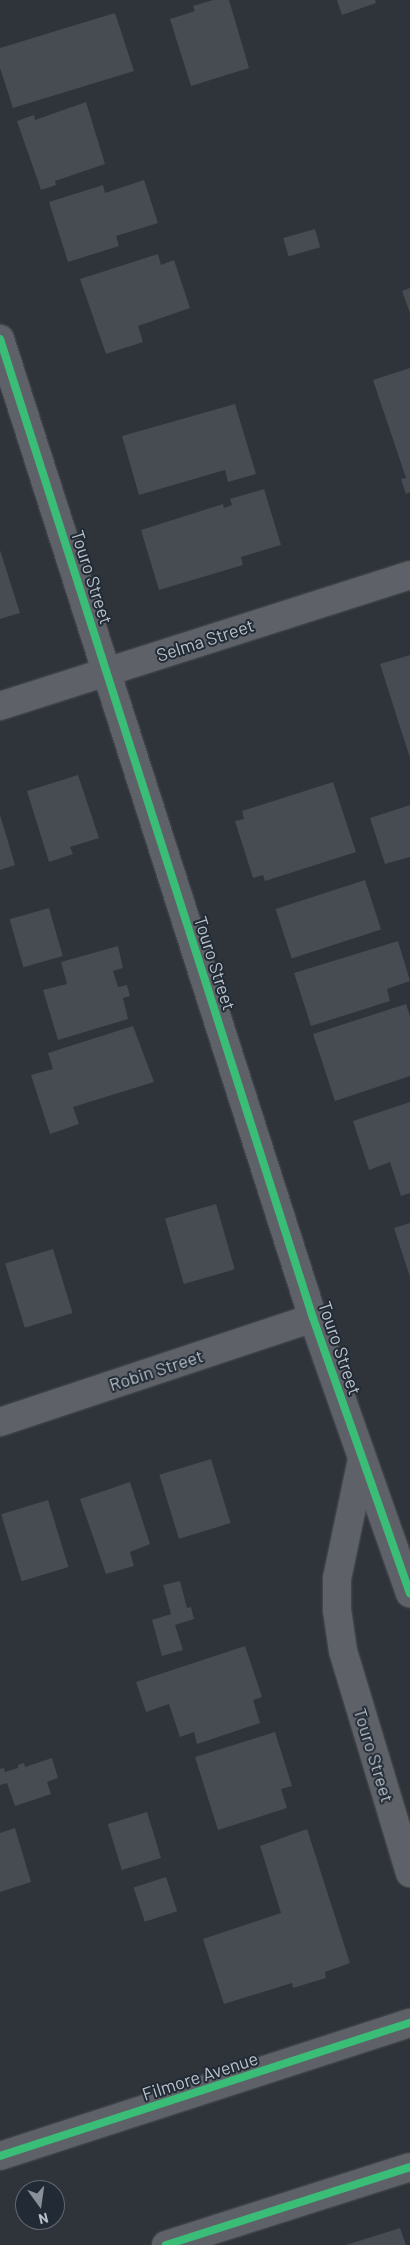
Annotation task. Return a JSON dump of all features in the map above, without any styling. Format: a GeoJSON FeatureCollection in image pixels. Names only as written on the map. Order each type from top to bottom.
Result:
{"type":"FeatureCollection","features":[{"type":"Feature","properties":{"kind":"street","name":"Touro Street"},"geometry":{"type":"LineString","coordinates":[[0,338],[313,1318],[410,1593]]}},
{"type":"Feature","properties":{"kind":"street","name":"Selma Street"},"geometry":{"type":"LineString","coordinates":[[0,706],[410,575]]}},
{"type":"Feature","properties":{"kind":"street","name":"Robin Street"},"geometry":{"type":"LineString","coordinates":[[0,1422],[313,1318]]}},
{"type":"Feature","properties":{"kind":"street","name":"Touro Street"},"geometry":{"type":"LineString","coordinates":[[362,1459],[337,1579],[336,1610],[343,1651],[410,1873]]}},
{"type":"Feature","properties":{"kind":"street","name":"Filmore Avenue"},"geometry":{"type":"LineString","coordinates":[[0,2156],[410,2024]]}},
{"type":"Feature","properties":{"kind":"street"},"geometry":{"type":"LineString","coordinates":[[166,2245],[410,2167]]}},
{"type":"Feature","properties":{"kind":"building"},"geometry":{"type":"Polygon","coordinates":[[[213,0],[229,0],[249,68],[191,86],[170,19],[195,11],[193,6],[213,0]]]}},
{"type":"Feature","properties":{"kind":"building"},"geometry":{"type":"Polygon","coordinates":[[[337,0],[375,0],[376,3],[342,15],[337,0]]]}},
{"type":"Feature","properties":{"kind":"building"},"geometry":{"type":"Polygon","coordinates":[[[115,13],[134,71],[13,108],[0,68],[0,48],[115,13]]]}},
{"type":"Feature","properties":{"kind":"building"},"geometry":{"type":"Polygon","coordinates":[[[86,102],[105,164],[55,181],[56,185],[41,190],[17,121],[34,115],[35,120],[86,102]]]}},
{"type":"Feature","properties":{"kind":"building"},"geometry":{"type":"Polygon","coordinates":[[[144,180],[158,223],[116,236],[119,246],[68,262],[49,202],[103,185],[105,193],[144,180]]]}},
{"type":"Feature","properties":{"kind":"building"},"geometry":{"type":"Polygon","coordinates":[[[315,229],[320,247],[289,256],[283,238],[315,229]]]}},
{"type":"Feature","properties":{"kind":"building"},"geometry":{"type":"Polygon","coordinates":[[[158,254],[161,265],[174,260],[190,308],[138,326],[143,342],[106,354],[80,279],[158,254]]]}},
{"type":"Feature","properties":{"kind":"building"},"geometry":{"type":"Polygon","coordinates":[[[410,288],[410,313],[402,291],[410,288]]]}},
{"type":"Feature","properties":{"kind":"building"},"geometry":{"type":"Polygon","coordinates":[[[410,368],[410,492],[406,494],[401,479],[406,478],[373,380],[410,368]]]}},
{"type":"Feature","properties":{"kind":"building"},"geometry":{"type":"Polygon","coordinates":[[[235,404],[256,474],[228,482],[225,470],[139,495],[122,436],[235,404]]]}},
{"type":"Feature","properties":{"kind":"building"},"geometry":{"type":"Polygon","coordinates":[[[264,489],[281,545],[241,557],[243,565],[159,590],[141,530],[223,504],[224,508],[232,505],[230,499],[264,489]]]}},
{"type":"Feature","properties":{"kind":"building"},"geometry":{"type":"Polygon","coordinates":[[[0,550],[20,613],[0,619],[0,550]]]}},
{"type":"Feature","properties":{"kind":"building"},"geometry":{"type":"Polygon","coordinates":[[[410,655],[410,758],[380,664],[410,655]]]}},
{"type":"Feature","properties":{"kind":"building"},"geometry":{"type":"Polygon","coordinates":[[[78,775],[99,838],[70,847],[73,854],[49,862],[27,791],[78,775]]]}},
{"type":"Feature","properties":{"kind":"building"},"geometry":{"type":"Polygon","coordinates":[[[333,782],[356,852],[265,881],[263,875],[253,878],[235,821],[244,819],[242,811],[333,782]]]}},
{"type":"Feature","properties":{"kind":"building"},"geometry":{"type":"Polygon","coordinates":[[[410,805],[410,857],[385,864],[370,818],[410,805]]]}},
{"type":"Feature","properties":{"kind":"building"},"geometry":{"type":"Polygon","coordinates":[[[0,815],[15,865],[0,870],[0,815]]]}},
{"type":"Feature","properties":{"kind":"building"},"geometry":{"type":"Polygon","coordinates":[[[365,880],[381,929],[292,959],[276,909],[365,880]]]}},
{"type":"Feature","properties":{"kind":"building"},"geometry":{"type":"Polygon","coordinates":[[[49,908],[63,956],[23,967],[10,919],[49,908]]]}},
{"type":"Feature","properties":{"kind":"building"},"geometry":{"type":"Polygon","coordinates":[[[398,941],[410,981],[387,989],[390,1001],[311,1026],[294,973],[398,941]]]}},
{"type":"Feature","properties":{"kind":"building"},"geometry":{"type":"Polygon","coordinates":[[[118,946],[123,968],[113,971],[118,987],[127,985],[130,996],[123,998],[128,1019],[58,1040],[43,990],[67,984],[61,962],[118,946]]]}},
{"type":"Feature","properties":{"kind":"building"},"geometry":{"type":"Polygon","coordinates":[[[406,1004],[410,1016],[410,1076],[335,1101],[313,1034],[406,1004]]]}},
{"type":"Feature","properties":{"kind":"building"},"geometry":{"type":"Polygon","coordinates":[[[133,1026],[154,1082],[73,1107],[79,1124],[50,1134],[31,1075],[53,1069],[48,1053],[133,1026]]]}},
{"type":"Feature","properties":{"kind":"building"},"geometry":{"type":"Polygon","coordinates":[[[410,1102],[410,1193],[401,1196],[390,1162],[369,1170],[353,1121],[410,1102]]]}},
{"type":"Feature","properties":{"kind":"building"},"geometry":{"type":"Polygon","coordinates":[[[216,1204],[235,1269],[184,1284],[165,1219],[216,1204]]]}},
{"type":"Feature","properties":{"kind":"building"},"geometry":{"type":"Polygon","coordinates":[[[410,1223],[410,1277],[394,1228],[410,1223]]]}},
{"type":"Feature","properties":{"kind":"building"},"geometry":{"type":"Polygon","coordinates":[[[53,1249],[73,1313],[25,1328],[5,1264],[53,1249]]]}},
{"type":"Feature","properties":{"kind":"building"},"geometry":{"type":"Polygon","coordinates":[[[211,1459],[231,1523],[179,1539],[159,1475],[211,1459]]]}},
{"type":"Feature","properties":{"kind":"building"},"geometry":{"type":"Polygon","coordinates":[[[130,1482],[150,1544],[130,1552],[134,1566],[106,1574],[80,1499],[130,1482]]]}},
{"type":"Feature","properties":{"kind":"building"},"geometry":{"type":"Polygon","coordinates":[[[48,1500],[68,1567],[22,1581],[1,1514],[48,1500]]]}},
{"type":"Feature","properties":{"kind":"building"},"geometry":{"type":"Polygon","coordinates":[[[180,1581],[187,1608],[191,1607],[194,1619],[175,1625],[183,1650],[162,1656],[152,1620],[171,1614],[163,1585],[180,1581]]]}},
{"type":"Feature","properties":{"kind":"building"},"geometry":{"type":"Polygon","coordinates":[[[245,1646],[262,1697],[253,1700],[260,1723],[197,1744],[194,1732],[180,1737],[169,1704],[146,1712],[136,1682],[245,1646]]]}},
{"type":"Feature","properties":{"kind":"building"},"geometry":{"type":"Polygon","coordinates":[[[275,1732],[292,1786],[281,1789],[287,1808],[218,1830],[195,1757],[275,1732]]]}},
{"type":"Feature","properties":{"kind":"building"},"geometry":{"type":"Polygon","coordinates":[[[52,1758],[58,1778],[47,1782],[51,1794],[15,1806],[7,1783],[0,1785],[0,1769],[4,1768],[5,1772],[18,1768],[18,1765],[24,1763],[25,1767],[52,1758]]]}},
{"type":"Feature","properties":{"kind":"building"},"geometry":{"type":"Polygon","coordinates":[[[147,1812],[161,1858],[122,1870],[108,1824],[147,1812]]]}},
{"type":"Feature","properties":{"kind":"building"},"geometry":{"type":"Polygon","coordinates":[[[15,1828],[31,1882],[0,1892],[0,1833],[15,1828]]]}},
{"type":"Feature","properties":{"kind":"building"},"geometry":{"type":"Polygon","coordinates":[[[307,1829],[350,1963],[325,1972],[326,1978],[293,1988],[292,1983],[224,2004],[203,1939],[281,1913],[260,1846],[307,1829]]]}},
{"type":"Feature","properties":{"kind":"building"},"geometry":{"type":"Polygon","coordinates":[[[166,1877],[177,1911],[145,1922],[134,1888],[166,1877]]]}},
{"type":"Feature","properties":{"kind":"building"},"geometry":{"type":"Polygon","coordinates":[[[400,2228],[406,2245],[346,2245],[400,2228]]]}},
{"type":"Feature","properties":{"kind":"cycle path"},"geometry":{"type":"LineString","coordinates":[[0,339],[313,1318],[410,1593]]}},
{"type":"Feature","properties":{"kind":"cycle path"},"geometry":{"type":"LineString","coordinates":[[0,2156],[410,2023]]}},
{"type":"Feature","properties":{"kind":"cycle path"},"geometry":{"type":"LineString","coordinates":[[166,2245],[410,2167]]}}]}
